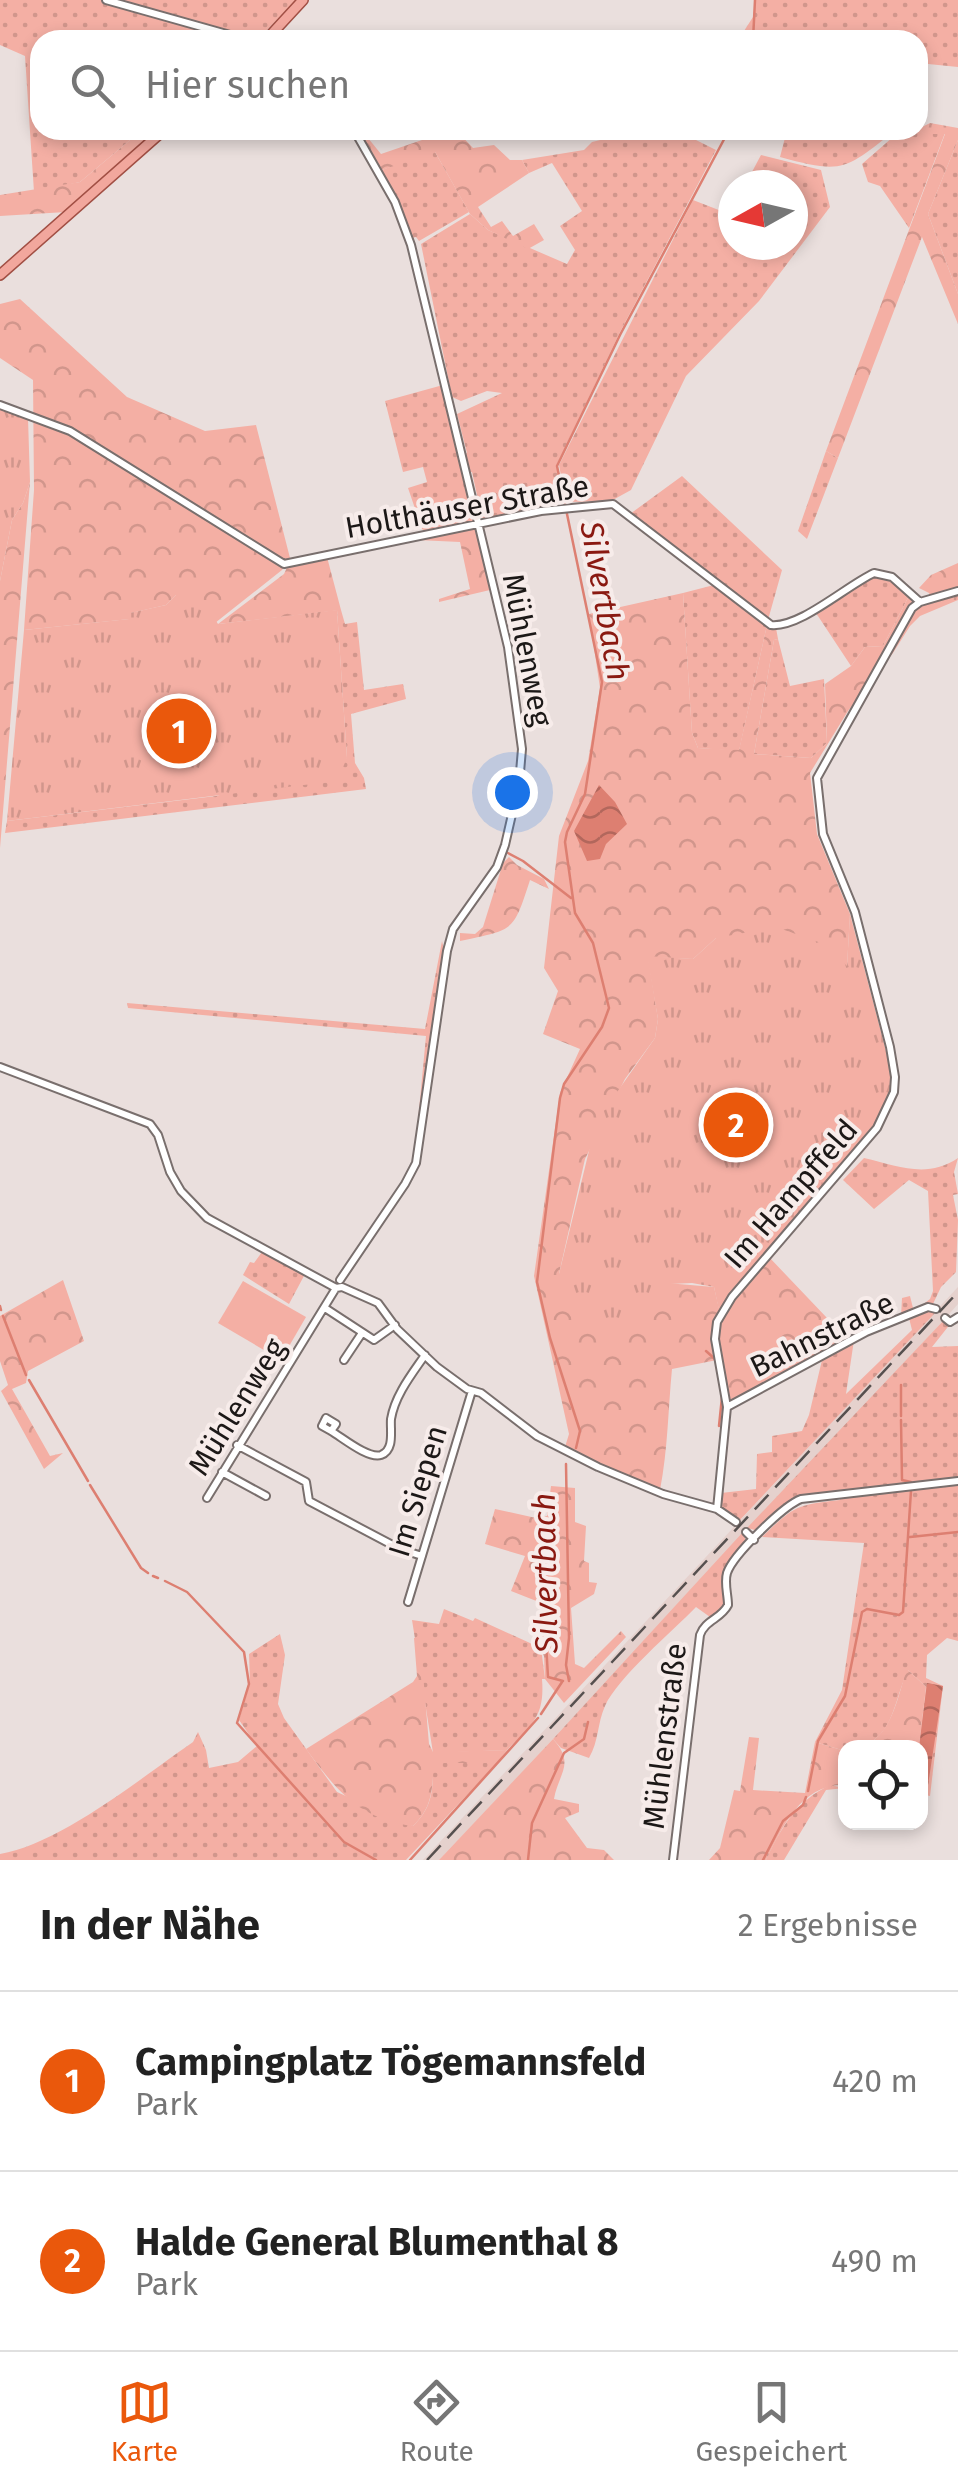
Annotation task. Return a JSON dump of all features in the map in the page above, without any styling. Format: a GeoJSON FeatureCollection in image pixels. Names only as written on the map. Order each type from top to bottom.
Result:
{"type":"FeatureCollection","features":[{"type":"Feature","properties":{"kind":"main road"},"geometry":{"type":"LineString","coordinates":[[276,30],[304,0]]}},
{"type":"Feature","properties":{"kind":"main road"},"geometry":{"type":"LineString","coordinates":[[0,274],[153,140]]}},
{"type":"Feature","properties":{"kind":"street"},"geometry":{"type":"LineString","coordinates":[[106,0],[212,30]]}},
{"type":"Feature","properties":{"kind":"street","name":"Mühlenweg"},"geometry":{"type":"LineString","coordinates":[[207,1498],[416,1163],[447,951],[453,929],[496,867],[506,845],[519,784],[522,748],[508,647],[405,222],[360,140]]}},
{"type":"Feature","properties":{"kind":"street","name":"Holthäuser Straße"},"geometry":{"type":"LineString","coordinates":[[0,405],[70,431],[284,564],[560,508],[616,506],[771,626],[799,618],[874,573],[892,577],[920,602]]}},
{"type":"Feature","properties":{"kind":"street"},"geometry":{"type":"LineString","coordinates":[[920,602],[958,591]]}},
{"type":"Feature","properties":{"kind":"street","name":"Im Hampffeld"},"geometry":{"type":"LineString","coordinates":[[717,1509],[726,1407],[715,1340],[717,1322],[732,1297],[877,1128],[894,1092],[894,1062],[855,912],[823,834],[816,778],[900,626],[920,602]]}},
{"type":"Feature","properties":{"kind":"street"},"geometry":{"type":"LineString","coordinates":[[0,1067],[150,1124],[170,1172],[207,1218],[274,1257],[378,1303],[425,1355],[537,1436],[663,1494],[717,1509],[736,1522]]}},
{"type":"Feature","properties":{"kind":"street","name":"Bahnstraße"},"geometry":{"type":"LineString","coordinates":[[726,1407],[878,1326],[928,1306],[936,1310]]}},
{"type":"Feature","properties":{"kind":"street"},"geometry":{"type":"LineString","coordinates":[[325,1308],[375,1340],[394,1324]]}},
{"type":"Feature","properties":{"kind":"street"},"geometry":{"type":"LineString","coordinates":[[944,1318],[950,1322],[958,1318]]}},
{"type":"Feature","properties":{"kind":"street"},"geometry":{"type":"LineString","coordinates":[[344,1360],[362,1332]]}},
{"type":"Feature","properties":{"kind":"street"},"geometry":{"type":"LineString","coordinates":[[331,1431],[372,1454],[387,1452],[392,1416],[404,1386],[425,1355]]}},
{"type":"Feature","properties":{"kind":"street","name":"Im Siepen"},"geometry":{"type":"LineString","coordinates":[[408,1602],[472,1392]]}},
{"type":"Feature","properties":{"kind":"street"},"geometry":{"type":"LineString","coordinates":[[237,1445],[306,1482],[308,1502],[400,1549],[422,1556]]}},
{"type":"Feature","properties":{"kind":"street"},"geometry":{"type":"LineString","coordinates":[[222,1472],[266,1496]]}},
{"type":"Feature","properties":{"kind":"street","name":"Mühlenstraße"},"geometry":{"type":"LineString","coordinates":[[672,1860],[701,1631],[725,1611],[728,1572],[787,1506],[801,1498],[958,1481]]}},
{"type":"Feature","properties":{"kind":"street"},"geometry":{"type":"LineString","coordinates":[[746,1532],[754,1540]]}},
{"type":"Feature","properties":{"kind":"shaded area"},"geometry":{"type":"Polygon","coordinates":[[[958,1287],[958,1304],[943,1321],[483,1814],[439,1860],[423,1860],[958,1287]]]}},
{"type":"Feature","properties":{"kind":"green space"},"geometry":{"type":"Polygon","coordinates":[[[0,0],[104,0],[208,30],[30,30],[30,132],[25,56],[0,45],[0,0]]]}},
{"type":"Feature","properties":{"kind":"green space"},"geometry":{"type":"Polygon","coordinates":[[[125,0],[296,0],[267,30],[218,30],[121,5],[125,0]]]}},
{"type":"Feature","properties":{"kind":"green space"},"geometry":{"type":"Polygon","coordinates":[[[756,0],[958,0],[958,67],[928,64],[928,30],[745,30],[753,17],[756,0]]]}},
{"type":"Feature","properties":{"kind":"green space"},"geometry":{"type":"Polygon","coordinates":[[[928,124],[958,128],[958,140],[928,214],[958,294],[958,324],[922,237],[838,458],[826,451],[945,134],[928,134],[928,124]]]}},
{"type":"Feature","properties":{"kind":"green space"},"geometry":{"type":"Polygon","coordinates":[[[945,133],[909,228],[880,186],[868,182],[862,164],[890,140],[928,140],[928,134],[945,133]]]}},
{"type":"Feature","properties":{"kind":"green space"},"geometry":{"type":"Polygon","coordinates":[[[31,140],[130,140],[80,182],[34,192],[31,140]]]}},
{"type":"Feature","properties":{"kind":"green space"},"geometry":{"type":"Polygon","coordinates":[[[130,140],[148,140],[66,212],[0,216],[0,195],[80,182],[130,140]]]}},
{"type":"Feature","properties":{"kind":"green space"},"geometry":{"type":"Polygon","coordinates":[[[365,140],[370,140],[381,154],[422,140],[465,140],[473,148],[494,145],[510,160],[522,160],[529,173],[478,207],[491,227],[502,221],[513,236],[534,224],[544,240],[528,249],[488,230],[470,214],[435,152],[382,170],[365,140]]]}},
{"type":"Feature","properties":{"kind":"green space"},"geometry":{"type":"Polygon","coordinates":[[[696,140],[716,150],[620,332],[557,464],[563,503],[481,519],[476,515],[481,513],[472,472],[467,473],[467,453],[457,414],[502,393],[487,391],[461,401],[452,397],[421,244],[470,214],[488,230],[567,264],[575,250],[560,226],[582,211],[552,163],[529,173],[522,160],[584,150],[592,142],[696,140]]]}},
{"type":"Feature","properties":{"kind":"green space"},"geometry":{"type":"Polygon","coordinates":[[[784,140],[883,140],[854,160],[832,167],[780,157],[784,140]]]}},
{"type":"Feature","properties":{"kind":"green space"},"geometry":{"type":"Polygon","coordinates":[[[958,140],[958,294],[928,214],[958,140]]]}},
{"type":"Feature","properties":{"kind":"green space"},"geometry":{"type":"Polygon","coordinates":[[[435,152],[469,212],[419,241],[412,238],[382,170],[435,152]]]}},
{"type":"Feature","properties":{"kind":"green space"},"geometry":{"type":"Polygon","coordinates":[[[761,155],[821,170],[830,207],[808,236],[808,170],[753,170],[761,155]]]}},
{"type":"Feature","properties":{"kind":"green space"},"geometry":{"type":"Polygon","coordinates":[[[693,200],[718,210],[718,260],[790,260],[759,301],[686,376],[631,490],[611,501],[566,502],[559,465],[693,200]]]}},
{"type":"Feature","properties":{"kind":"green space"},"geometry":{"type":"Polygon","coordinates":[[[20,299],[127,397],[205,431],[256,425],[290,558],[282,570],[215,623],[176,595],[166,605],[131,613],[130,619],[24,630],[34,490],[33,380],[0,358],[0,304],[20,299]]]}},
{"type":"Feature","properties":{"kind":"green space"},"geometry":{"type":"Polygon","coordinates":[[[443,385],[474,522],[427,532],[422,529],[408,488],[427,482],[423,467],[403,472],[385,401],[443,385]]]}},
{"type":"Feature","properties":{"kind":"green space"},"geometry":{"type":"Polygon","coordinates":[[[0,408],[28,418],[30,482],[12,520],[0,581],[0,408]]]}},
{"type":"Feature","properties":{"kind":"green space"},"geometry":{"type":"Polygon","coordinates":[[[826,451],[838,458],[807,539],[798,531],[826,451]]]}},
{"type":"Feature","properties":{"kind":"green space"},"geometry":{"type":"Polygon","coordinates":[[[682,476],[782,570],[768,620],[630,514],[682,476]]]}},
{"type":"Feature","properties":{"kind":"green space"},"geometry":{"type":"Polygon","coordinates":[[[30,482],[0,848],[0,581],[12,520],[30,482]]]}},
{"type":"Feature","properties":{"kind":"green space"},"geometry":{"type":"Polygon","coordinates":[[[474,525],[490,590],[439,602],[470,589],[460,542],[417,540],[474,525]]]}},
{"type":"Feature","properties":{"kind":"green space"},"geometry":{"type":"Polygon","coordinates":[[[327,557],[341,610],[218,624],[284,574],[289,563],[327,557]]]}},
{"type":"Feature","properties":{"kind":"green space"},"geometry":{"type":"Polygon","coordinates":[[[958,563],[958,600],[920,616],[910,626],[848,711],[810,773],[817,834],[850,914],[847,967],[716,938],[693,959],[648,957],[658,1019],[655,1038],[625,1079],[585,1159],[559,1274],[714,1287],[720,1313],[768,1256],[848,1340],[730,1402],[722,1359],[672,1369],[660,1490],[598,1466],[565,1447],[569,1434],[534,1276],[560,1093],[580,1049],[543,1034],[558,991],[544,968],[559,836],[588,761],[600,688],[589,614],[683,593],[692,733],[698,748],[739,750],[767,625],[776,628],[778,639],[774,640],[754,754],[811,758],[827,743],[825,684],[851,666],[865,647],[883,646],[911,592],[920,603],[931,600],[929,593],[919,588],[931,575],[958,563]]]}},
{"type":"Feature","properties":{"kind":"green space"},"geometry":{"type":"Polygon","coordinates":[[[875,575],[886,576],[911,592],[883,646],[865,647],[851,666],[814,610],[875,575]]]}},
{"type":"Feature","properties":{"kind":"green space"},"geometry":{"type":"Polygon","coordinates":[[[714,585],[767,625],[739,751],[698,748],[692,733],[683,593],[714,585]]]}},
{"type":"Feature","properties":{"kind":"green space"},"geometry":{"type":"Polygon","coordinates":[[[196,587],[218,624],[337,610],[347,758],[337,781],[7,821],[24,630],[129,619],[130,613],[166,605],[176,595],[196,587]]]}},
{"type":"Feature","properties":{"kind":"green space"},"geometry":{"type":"Polygon","coordinates":[[[337,610],[341,610],[345,624],[357,622],[364,690],[403,684],[406,699],[351,714],[355,763],[366,789],[5,833],[7,821],[216,796],[347,758],[337,610]]]}},
{"type":"Feature","properties":{"kind":"green space"},"geometry":{"type":"Polygon","coordinates":[[[778,639],[790,686],[824,679],[827,743],[811,758],[754,754],[774,640],[778,639]]]}},
{"type":"Feature","properties":{"kind":"green space"},"geometry":{"type":"Polygon","coordinates":[[[509,857],[544,879],[549,889],[530,880],[509,926],[460,941],[460,933],[475,934],[483,927],[503,863],[509,857]]]}},
{"type":"Feature","properties":{"kind":"green space"},"geometry":{"type":"Polygon","coordinates":[[[850,914],[892,1086],[877,1127],[720,1315],[714,1287],[670,1284],[664,1305],[645,1327],[602,1336],[585,1331],[571,1313],[559,1274],[596,1122],[655,1038],[658,1019],[647,956],[693,959],[716,938],[776,927],[824,944],[847,966],[850,914]]]}},
{"type":"Feature","properties":{"kind":"green space"},"geometry":{"type":"Polygon","coordinates":[[[442,941],[444,950],[415,1152],[426,1036],[128,1008],[127,1003],[425,1029],[442,941]]]}},
{"type":"Feature","properties":{"kind":"green space"},"geometry":{"type":"Polygon","coordinates":[[[864,1158],[924,1169],[958,1158],[954,1172],[958,1194],[953,1195],[958,1220],[956,1272],[941,1287],[932,1306],[901,1317],[902,1298],[910,1296],[913,1308],[917,1309],[930,1299],[933,1291],[928,1191],[909,1180],[874,1209],[843,1180],[864,1158]]]}},
{"type":"Feature","properties":{"kind":"green space"},"geometry":{"type":"Polygon","coordinates":[[[262,1252],[305,1274],[289,1304],[243,1275],[262,1252]]]}},
{"type":"Feature","properties":{"kind":"green space"},"geometry":{"type":"Polygon","coordinates":[[[63,1280],[84,1341],[28,1371],[26,1383],[12,1389],[50,1456],[63,1453],[44,1469],[1,1391],[8,1385],[0,1361],[0,1316],[63,1280]]]}},
{"type":"Feature","properties":{"kind":"green space"},"geometry":{"type":"Polygon","coordinates":[[[243,1281],[306,1317],[281,1360],[218,1323],[243,1281]]]}},
{"type":"Feature","properties":{"kind":"green space"},"geometry":{"type":"Polygon","coordinates":[[[931,1309],[935,1313],[739,1521],[721,1509],[721,1493],[756,1489],[757,1454],[772,1452],[772,1436],[802,1431],[822,1360],[854,1340],[846,1394],[912,1330],[909,1318],[931,1309]]]}},
{"type":"Feature","properties":{"kind":"green space"},"geometry":{"type":"Polygon","coordinates":[[[943,1321],[951,1323],[932,1347],[958,1346],[958,1641],[947,1638],[927,1655],[926,1678],[943,1686],[930,1796],[928,1740],[920,1740],[926,1687],[908,1670],[889,1721],[874,1740],[838,1740],[838,1749],[815,1742],[842,1690],[864,1543],[762,1537],[796,1509],[840,1500],[840,1491],[793,1498],[759,1531],[747,1528],[943,1321]]]}},
{"type":"Feature","properties":{"kind":"green space"},"geometry":{"type":"Polygon","coordinates":[[[551,1486],[575,1488],[575,1522],[586,1526],[584,1561],[589,1563],[589,1582],[597,1583],[594,1594],[571,1608],[575,1664],[584,1668],[621,1631],[626,1637],[564,1703],[545,1679],[544,1656],[537,1645],[549,1606],[511,1591],[525,1556],[485,1544],[495,1509],[536,1518],[547,1516],[551,1486]]]}},
{"type":"Feature","properties":{"kind":"green space"},"geometry":{"type":"Polygon","coordinates":[[[743,1532],[747,1544],[729,1563],[725,1600],[718,1612],[710,1617],[696,1607],[621,1682],[605,1706],[589,1758],[561,1748],[553,1739],[743,1532]]]}},
{"type":"Feature","properties":{"kind":"green space"},"geometry":{"type":"Polygon","coordinates":[[[444,1609],[473,1621],[475,1618],[541,1648],[545,1679],[539,1711],[507,1750],[433,1753],[412,1620],[439,1624],[444,1609]]]}},
{"type":"Feature","properties":{"kind":"green space"},"geometry":{"type":"Polygon","coordinates":[[[280,1634],[285,1655],[278,1704],[337,1792],[413,1826],[425,1812],[430,1797],[433,1763],[497,1763],[406,1860],[0,1860],[0,1854],[48,1837],[100,1808],[193,1742],[198,1732],[209,1768],[238,1762],[257,1746],[239,1720],[250,1683],[249,1654],[280,1634]]]}},
{"type":"Feature","properties":{"kind":"green space"},"geometry":{"type":"Polygon","coordinates":[[[414,1638],[418,1638],[421,1650],[429,1744],[433,1752],[507,1750],[497,1763],[434,1763],[428,1805],[413,1826],[363,1809],[339,1790],[306,1749],[413,1682],[417,1676],[414,1638]]]}},
{"type":"Feature","properties":{"kind":"green space"},"geometry":{"type":"Polygon","coordinates":[[[907,1669],[926,1687],[920,1740],[873,1740],[886,1726],[907,1669]]]}},
{"type":"Feature","properties":{"kind":"green space"},"geometry":{"type":"Polygon","coordinates":[[[749,1737],[759,1738],[753,1790],[805,1793],[815,1742],[838,1749],[838,1785],[817,1791],[795,1809],[766,1860],[709,1860],[720,1848],[734,1790],[740,1791],[749,1737]]]}},
{"type":"Feature","properties":{"kind":"green space"},"geometry":{"type":"Polygon","coordinates":[[[553,1739],[564,1762],[554,1799],[579,1804],[579,1812],[565,1818],[587,1848],[604,1850],[614,1860],[439,1860],[553,1739]]]}},
{"type":"Feature","properties":{"kind":"green space"},"geometry":{"type":"Polygon","coordinates":[[[830,1785],[838,1787],[826,1790],[784,1860],[766,1860],[791,1816],[830,1785]]]}},
{"type":"Feature","properties":{"kind":"water"},"geometry":{"type":"Polygon","coordinates":[[[599,785],[615,802],[627,824],[606,844],[600,859],[587,861],[574,831],[599,785]]]}},
{"type":"Feature","properties":{"kind":"water"},"geometry":{"type":"Polygon","coordinates":[[[927,1683],[943,1686],[928,1785],[928,1740],[920,1740],[927,1683]]]}},
{"type":"Feature","properties":{"kind":"waterway","name":"Silvertbach"},"geometry":{"type":"LineString","coordinates":[[754,30],[755,0]]}},
{"type":"Feature","properties":{"kind":"waterway","name":"Silvertbach"},"geometry":{"type":"LineString","coordinates":[[576,1448],[580,1431],[550,1338],[537,1282],[560,1098],[564,1084],[602,1027],[609,1008],[593,943],[575,913],[565,842],[585,794],[602,682],[557,466],[620,335],[724,140]]}},
{"type":"Feature","properties":{"kind":"waterway"},"geometry":{"type":"LineString","coordinates":[[508,853],[571,898]]}},
{"type":"Feature","properties":{"kind":"waterway"},"geometry":{"type":"LineString","coordinates":[[0,1306],[1,1310]]}},
{"type":"Feature","properties":{"kind":"waterway"},"geometry":{"type":"LineString","coordinates":[[3,1316],[26,1375]]}},
{"type":"Feature","properties":{"kind":"waterway"},"geometry":{"type":"LineString","coordinates":[[706,1351],[716,1360]]}},
{"type":"Feature","properties":{"kind":"waterway"},"geometry":{"type":"LineString","coordinates":[[29,1380],[88,1481]]}},
{"type":"Feature","properties":{"kind":"waterway"},"geometry":{"type":"LineString","coordinates":[[901,1385],[901,1416]]}},
{"type":"Feature","properties":{"kind":"waterway"},"geometry":{"type":"LineString","coordinates":[[719,1426],[722,1397]]}},
{"type":"Feature","properties":{"kind":"waterway"},"geometry":{"type":"LineString","coordinates":[[901,1420],[902,1480],[911,1482]]}},
{"type":"Feature","properties":{"kind":"waterway","name":"Silvertbach"},"geometry":{"type":"LineString","coordinates":[[566,1464],[569,1681]]}},
{"type":"Feature","properties":{"kind":"waterway"},"geometry":{"type":"LineString","coordinates":[[90,1485],[141,1568],[148,1573]]}},
{"type":"Feature","properties":{"kind":"waterway"},"geometry":{"type":"LineString","coordinates":[[808,1791],[818,1741],[845,1696],[862,1612],[903,1612],[911,1491]]}},
{"type":"Feature","properties":{"kind":"waterway"},"geometry":{"type":"LineString","coordinates":[[910,1537],[958,1532]]}},
{"type":"Feature","properties":{"kind":"waterway"},"geometry":{"type":"LineString","coordinates":[[153,1576],[158,1578]]}},
{"type":"Feature","properties":{"kind":"waterway"},"geometry":{"type":"LineString","coordinates":[[165,1581],[187,1592],[244,1652],[249,1684],[237,1723],[344,1842],[376,1860]]}},
{"type":"Feature","properties":{"kind":"waterway"},"geometry":{"type":"LineString","coordinates":[[546,1643],[548,1677],[563,1681]]}},
{"type":"Feature","properties":{"kind":"waterway"},"geometry":{"type":"LineString","coordinates":[[541,1714],[562,1682]]}},
{"type":"Feature","properties":{"kind":"waterway"},"geometry":{"type":"LineString","coordinates":[[410,1860],[538,1718]]}},
{"type":"Feature","properties":{"kind":"waterway","name":"Silvertbach"},"geometry":{"type":"LineString","coordinates":[[528,1860],[532,1823],[564,1753],[584,1739],[588,1722]]}},
{"type":"Feature","properties":{"kind":"waterway"},"geometry":{"type":"LineString","coordinates":[[763,1860],[783,1821],[803,1805],[806,1797]]}},
{"type":"Feature","properties":{"kind":"railway"},"geometry":{"type":"LineString","coordinates":[[427,1860],[958,1292]]}},
{"type":"Feature","properties":{"kind":"place","name":"Campingplatz Tögemannsfeld"},"geometry":{"type":"Point","coordinates":[179,731]}},
{"type":"Feature","properties":{"kind":"place","name":"Halde General Blumenthal 8"},"geometry":{"type":"Point","coordinates":[736,1125]}}]}
